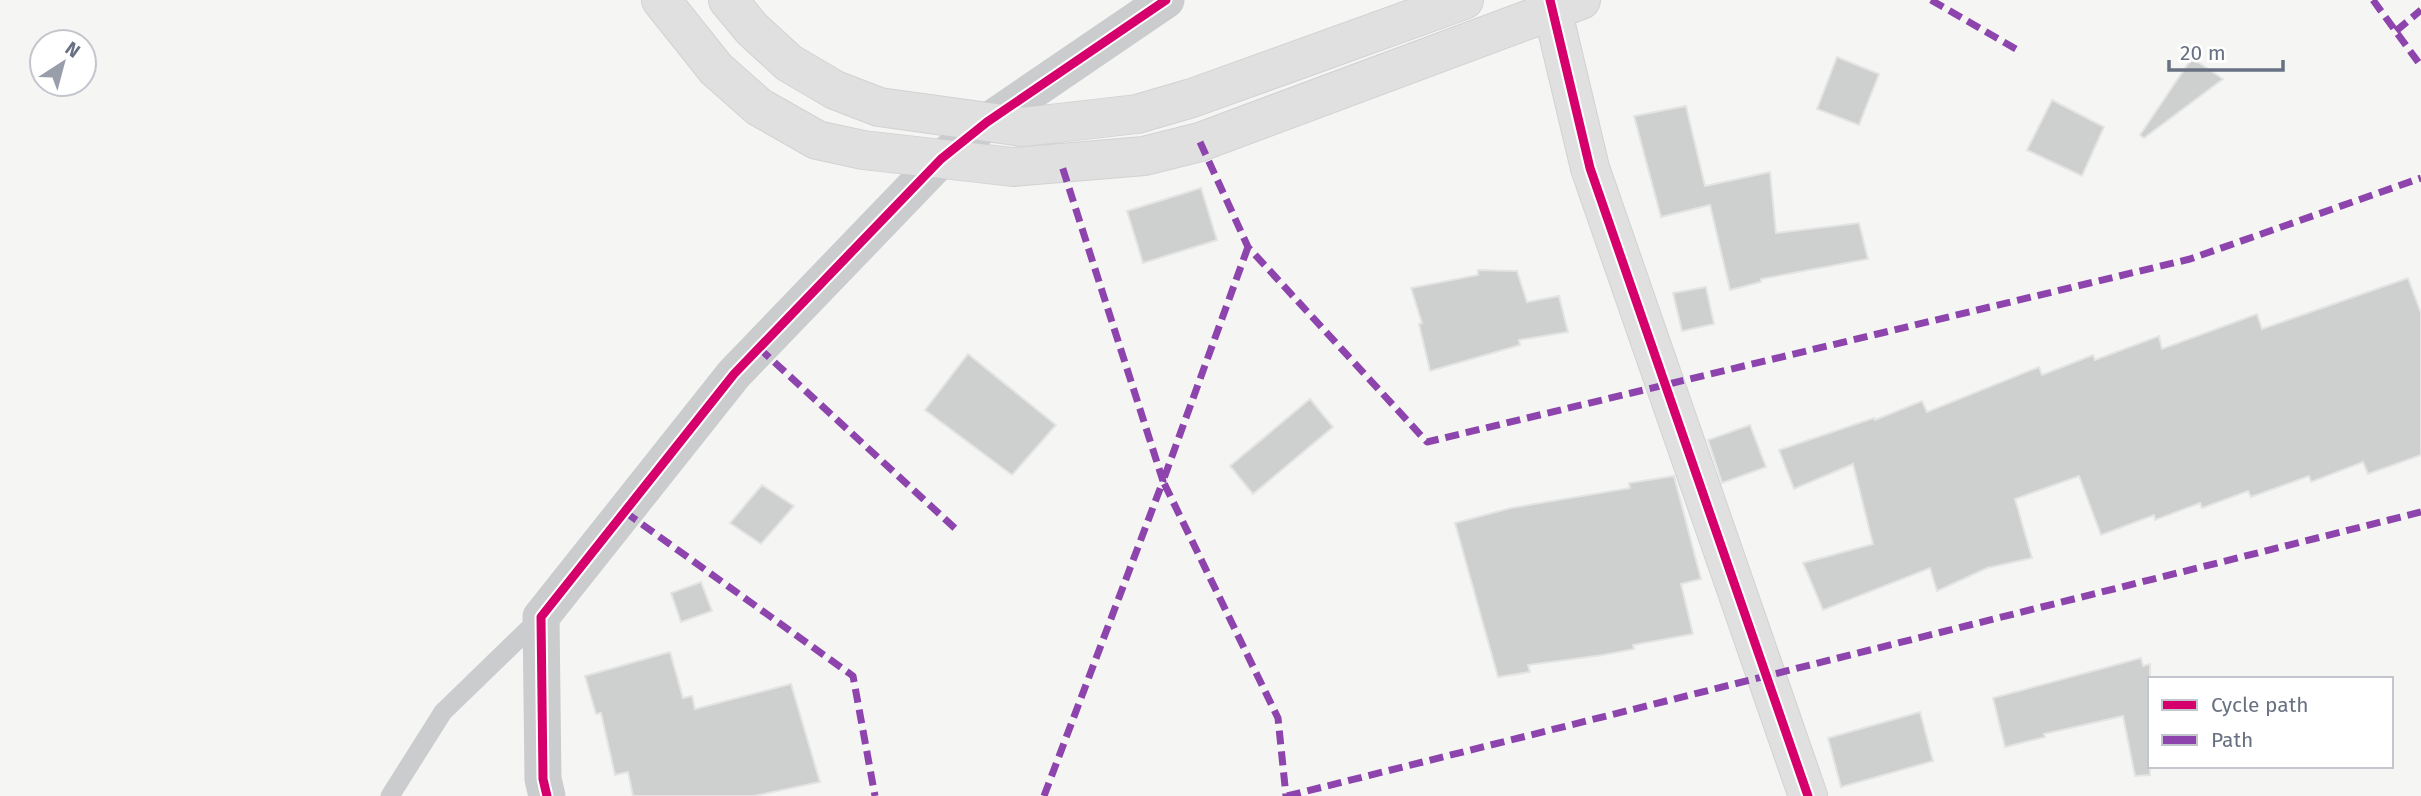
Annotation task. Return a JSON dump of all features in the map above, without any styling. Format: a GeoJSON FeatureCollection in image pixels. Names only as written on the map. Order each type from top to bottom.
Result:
{"type":"FeatureCollection","features":[{"type":"Feature","properties":{"kind":"main road"},"geometry":{"type":"LineString","coordinates":[[661,0],[716,69],[759,107],[817,139],[863,150],[1013,167],[1144,156],[1200,142],[1561,3],[1590,168],[1808,796]]}},
{"type":"Feature","properties":{"kind":"main road"},"geometry":{"type":"LineString","coordinates":[[728,0],[752,29],[789,63],[835,90],[879,107],[1023,127],[1137,114],[1192,98],[1464,0]]}},
{"type":"Feature","properties":{"kind":"street"},"geometry":{"type":"LineString","coordinates":[[547,796],[543,779],[541,617],[734,374],[941,159],[987,122],[1166,0]]}},
{"type":"Feature","properties":{"kind":"lane"},"geometry":{"type":"LineString","coordinates":[[390,796],[443,712],[541,617]]}},
{"type":"Feature","properties":{"kind":"building"},"geometry":{"type":"Polygon","coordinates":[[[1837,57],[1879,74],[1859,125],[1817,109],[1837,57]]]}},
{"type":"Feature","properties":{"kind":"building"},"geometry":{"type":"Polygon","coordinates":[[[2192,58],[2223,79],[2144,138],[2140,135],[2192,58]]]}},
{"type":"Feature","properties":{"kind":"building"},"geometry":{"type":"Polygon","coordinates":[[[2052,100],[2104,127],[2082,176],[2027,150],[2052,100]]]}},
{"type":"Feature","properties":{"kind":"building"},"geometry":{"type":"Polygon","coordinates":[[[1686,106],[1705,186],[1770,172],[1776,233],[1859,223],[1868,259],[1761,279],[1761,282],[1730,290],[1710,205],[1661,217],[1634,116],[1686,106]]]}},
{"type":"Feature","properties":{"kind":"building"},"geometry":{"type":"Polygon","coordinates":[[[1201,188],[1217,240],[1143,263],[1127,211],[1201,188]]]}},
{"type":"Feature","properties":{"kind":"building"},"geometry":{"type":"Polygon","coordinates":[[[1478,270],[1517,271],[1527,302],[1559,296],[1568,332],[1519,340],[1520,345],[1430,371],[1419,324],[1422,323],[1411,288],[1478,275],[1478,270]]]}},
{"type":"Feature","properties":{"kind":"building"},"geometry":{"type":"Polygon","coordinates":[[[2408,278],[2421,313],[2421,455],[2368,474],[2363,462],[2311,482],[2309,476],[2251,497],[2248,491],[2202,508],[2200,503],[2155,520],[2154,515],[2101,535],[2079,476],[2015,499],[2032,558],[1987,568],[1937,591],[1930,568],[1823,610],[1803,563],[1873,544],[1853,464],[1794,489],[1779,450],[1874,418],[1875,420],[1922,401],[1927,412],[2039,367],[2042,375],[2093,355],[2095,360],[2159,336],[2162,349],[2257,314],[2262,329],[2408,278]]]}},
{"type":"Feature","properties":{"kind":"building"},"geometry":{"type":"Polygon","coordinates":[[[1706,287],[1714,324],[1682,331],[1673,293],[1706,287]]]}},
{"type":"Feature","properties":{"kind":"building"},"geometry":{"type":"Polygon","coordinates":[[[968,354],[1056,425],[1012,475],[925,410],[968,354]]]}},
{"type":"Feature","properties":{"kind":"building"},"geometry":{"type":"Polygon","coordinates":[[[1310,399],[1333,427],[1253,494],[1230,466],[1310,399]]]}},
{"type":"Feature","properties":{"kind":"building"},"geometry":{"type":"Polygon","coordinates":[[[1750,425],[1766,467],[1722,483],[1708,440],[1750,425]]]}},
{"type":"Feature","properties":{"kind":"building"},"geometry":{"type":"Polygon","coordinates":[[[1674,476],[1701,579],[1681,584],[1693,634],[1633,645],[1634,649],[1603,655],[1528,665],[1530,672],[1498,677],[1455,523],[1511,508],[1630,488],[1629,483],[1674,476]]]}},
{"type":"Feature","properties":{"kind":"building"},"geometry":{"type":"Polygon","coordinates":[[[762,485],[794,506],[761,544],[730,523],[762,485]]]}},
{"type":"Feature","properties":{"kind":"building"},"geometry":{"type":"Polygon","coordinates":[[[701,582],[712,611],[681,622],[671,593],[701,582]]]}},
{"type":"Feature","properties":{"kind":"building"},"geometry":{"type":"Polygon","coordinates":[[[670,652],[683,698],[692,696],[695,709],[791,684],[820,782],[754,796],[633,796],[628,772],[615,775],[601,713],[596,714],[585,676],[670,652]]]}},
{"type":"Feature","properties":{"kind":"building"},"geometry":{"type":"Polygon","coordinates":[[[2141,658],[2143,666],[2150,664],[2150,775],[2135,776],[2123,716],[2044,734],[2045,737],[2005,747],[1993,698],[2141,658]]]}},
{"type":"Feature","properties":{"kind":"building"},"geometry":{"type":"Polygon","coordinates":[[[1920,712],[1933,761],[1841,787],[1828,738],[1920,712]]]}},
{"type":"Feature","properties":{"kind":"marked path"},"geometry":{"type":"LineString","coordinates":[[1931,0],[2021,52]]}},
{"type":"Feature","properties":{"kind":"marked path"},"geometry":{"type":"LineString","coordinates":[[2373,0],[2421,66]]}},
{"type":"Feature","properties":{"kind":"marked path"},"geometry":{"type":"LineString","coordinates":[[2396,31],[2421,10]]}},
{"type":"Feature","properties":{"kind":"marked path"},"geometry":{"type":"LineString","coordinates":[[1200,142],[1248,247],[1427,442],[2190,259],[2421,178]]}},
{"type":"Feature","properties":{"kind":"marked path"},"geometry":{"type":"LineString","coordinates":[[1044,796],[1163,481],[1061,163]]}},
{"type":"Feature","properties":{"kind":"marked path"},"geometry":{"type":"LineString","coordinates":[[1248,247],[1163,481],[1278,718],[1286,796]]}},
{"type":"Feature","properties":{"kind":"marked path"},"geometry":{"type":"LineString","coordinates":[[759,348],[958,531]]}},
{"type":"Feature","properties":{"kind":"marked path"},"geometry":{"type":"LineString","coordinates":[[625,512],[853,676],[875,796]]}},
{"type":"Feature","properties":{"kind":"marked path"},"geometry":{"type":"LineString","coordinates":[[1287,796],[2421,512]]}},
{"type":"Feature","properties":{"kind":"cycle path"},"geometry":{"type":"LineString","coordinates":[[547,796],[543,779],[541,617],[734,374],[941,159],[987,122],[1166,0]]}},
{"type":"Feature","properties":{"kind":"cycle path"},"geometry":{"type":"LineString","coordinates":[[1550,0],[1590,168],[1808,796]]}}]}
